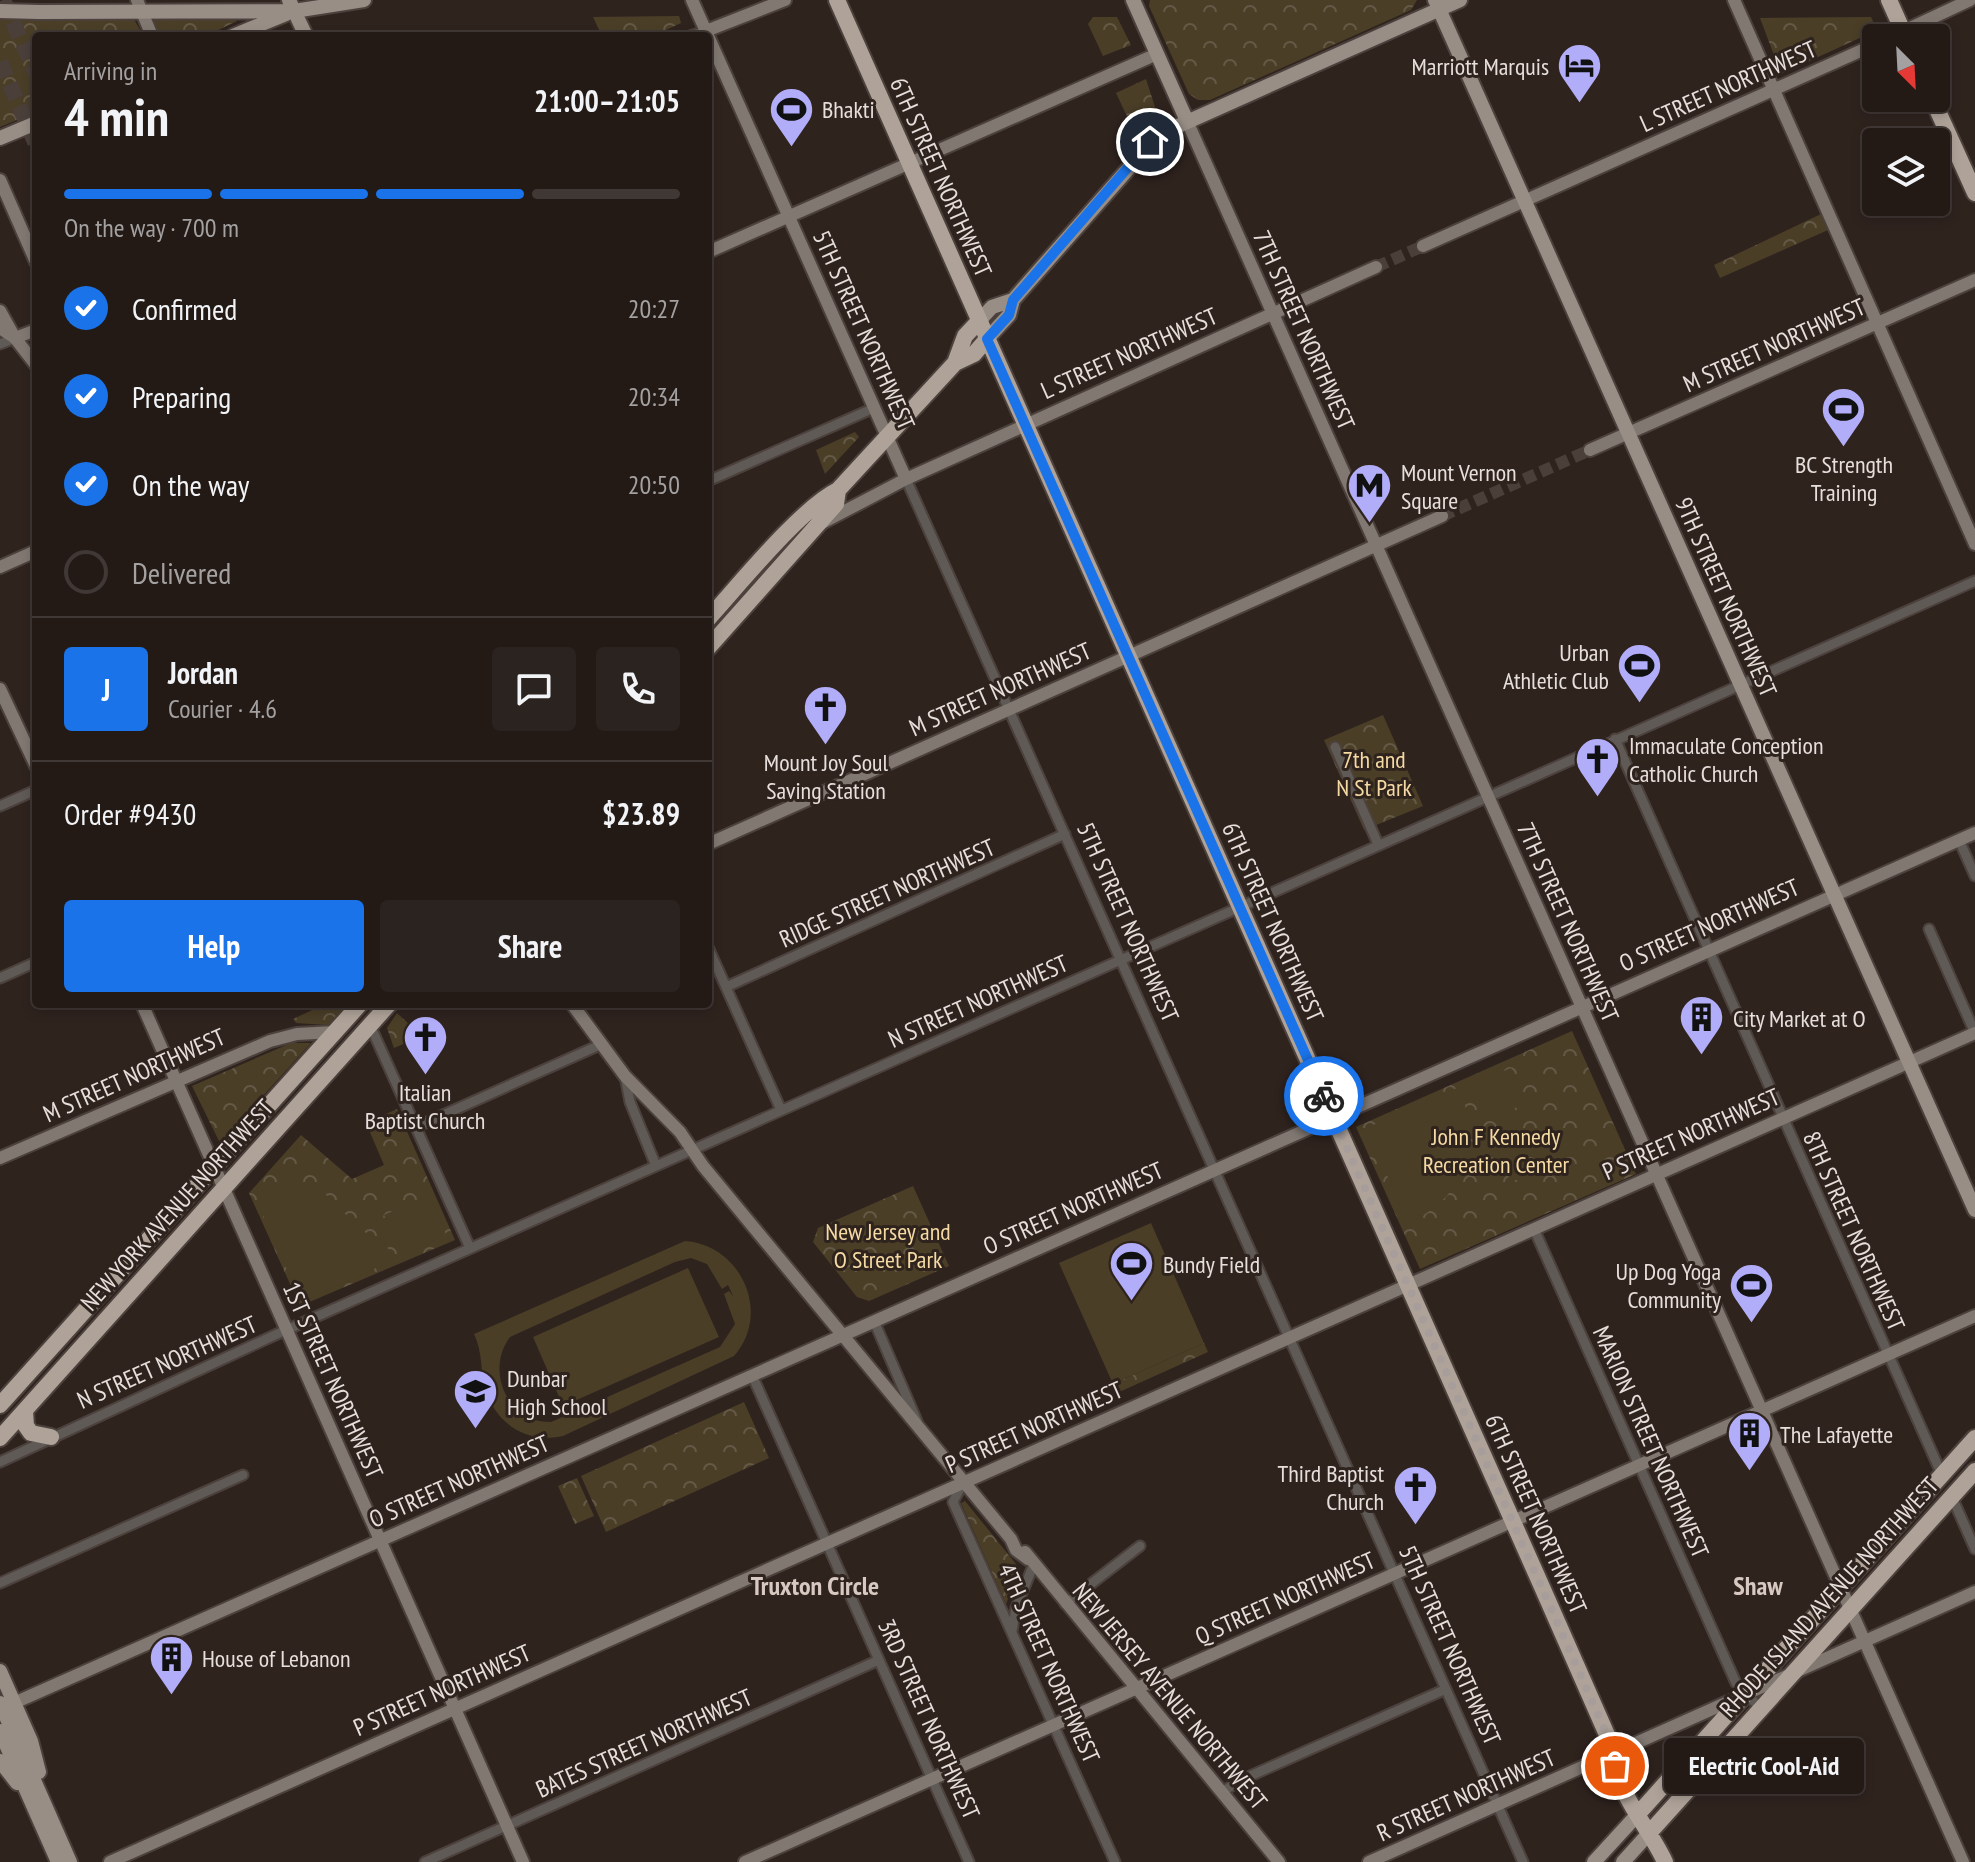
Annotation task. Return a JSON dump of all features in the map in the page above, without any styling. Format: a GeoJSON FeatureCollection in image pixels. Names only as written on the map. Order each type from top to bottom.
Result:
{"type":"FeatureCollection","features":[{"type":"Feature","properties":{"kind":"highway","name":"6TH STREET NORTHWEST"},"geometry":{"type":"LineString","coordinates":[[837,0],[1513,1521],[1615,1753],[1615,1766],[1665,1862]]}},
{"type":"Feature","properties":{"kind":"highway"},"geometry":{"type":"LineString","coordinates":[[1889,0],[1896,24]]}},
{"type":"Feature","properties":{"kind":"highway"},"geometry":{"type":"LineString","coordinates":[[1938,112],[1975,193]]}},
{"type":"Feature","properties":{"kind":"highway"},"geometry":{"type":"LineString","coordinates":[[955,363],[965,336],[979,321]]}},
{"type":"Feature","properties":{"kind":"highway"},"geometry":{"type":"LineString","coordinates":[[712,615],[783,538],[826,496],[838,490],[955,363],[974,354],[987,339]]}},
{"type":"Feature","properties":{"kind":"highway"},"geometry":{"type":"LineString","coordinates":[[712,644],[836,504],[838,490]]}},
{"type":"Feature","properties":{"kind":"highway","name":"NEW YORK AVENUE NORTHWEST"},"geometry":{"type":"LineString","coordinates":[[0,1405],[356,1008]]}},
{"type":"Feature","properties":{"kind":"highway","name":"NEW YORK AVENUE NORTHWEST"},"geometry":{"type":"LineString","coordinates":[[0,1438],[385,1008]]}},
{"type":"Feature","properties":{"kind":"highway"},"geometry":{"type":"LineString","coordinates":[[25,1411],[26,1426],[31,1433],[51,1437]]}},
{"type":"Feature","properties":{"kind":"highway","name":"RHODE ISLAND AVENUE NORTHWEST"},"geometry":{"type":"LineString","coordinates":[[1638,1814],[1975,1438]]}},
{"type":"Feature","properties":{"kind":"highway","name":"RHODE ISLAND AVENUE NORTHWEST"},"geometry":{"type":"LineString","coordinates":[[1651,1831],[1975,1471]]}},
{"type":"Feature","properties":{"kind":"main road"},"geometry":{"type":"LineString","coordinates":[[0,11],[39,12],[139,6],[291,6],[364,0]]}},
{"type":"Feature","properties":{"kind":"main road","name":"7TH STREET NORTHWEST"},"geometry":{"type":"LineString","coordinates":[[1133,0],[1187,121]]}},
{"type":"Feature","properties":{"kind":"main road"},"geometry":{"type":"LineString","coordinates":[[987,339],[1009,315],[1013,300],[1150,142],[1187,121],[1437,3],[1460,0]]}},
{"type":"Feature","properties":{"kind":"main road","name":"9TH STREET NORTHWEST"},"geometry":{"type":"LineString","coordinates":[[1437,3],[1975,1210]]}},
{"type":"Feature","properties":{"kind":"main road"},"geometry":{"type":"LineString","coordinates":[[241,32],[291,6]]}},
{"type":"Feature","properties":{"kind":"main road"},"geometry":{"type":"LineString","coordinates":[[291,6],[304,32]]}},
{"type":"Feature","properties":{"kind":"main road"},"geometry":{"type":"LineString","coordinates":[[0,138],[32,125]]}},
{"type":"Feature","properties":{"kind":"main road"},"geometry":{"type":"LineString","coordinates":[[979,321],[992,307],[1013,300]]}},
{"type":"Feature","properties":{"kind":"main road"},"geometry":{"type":"LineString","coordinates":[[0,1671],[7,1703],[31,1741],[49,1812],[70,1862]]}},
{"type":"Feature","properties":{"kind":"main road"},"geometry":{"type":"LineString","coordinates":[[0,1731],[58,1862]]}},
{"type":"Feature","properties":{"kind":"main road"},"geometry":{"type":"LineString","coordinates":[[0,1761],[31,1800]]}},
{"type":"Feature","properties":{"kind":"main road","name":"RHODE ISLAND AVENUE NORTHWEST"},"geometry":{"type":"LineString","coordinates":[[1594,1862],[1638,1814]]}},
{"type":"Feature","properties":{"kind":"main road","name":"RHODE ISLAND AVENUE NORTHWEST"},"geometry":{"type":"LineString","coordinates":[[1623,1862],[1651,1831]]}},
{"type":"Feature","properties":{"kind":"street","name":"5TH STREET NORTHWEST"},"geometry":{"type":"LineString","coordinates":[[692,0],[706,31]]}},
{"type":"Feature","properties":{"kind":"street"},"geometry":{"type":"LineString","coordinates":[[703,32],[785,0]]}},
{"type":"Feature","properties":{"kind":"street"},"geometry":{"type":"LineString","coordinates":[[1734,0],[1975,544]]}},
{"type":"Feature","properties":{"kind":"street"},"geometry":{"type":"LineString","coordinates":[[1923,24],[1970,0]]}},
{"type":"Feature","properties":{"kind":"street"},"geometry":{"type":"LineString","coordinates":[[139,6],[150,32]]}},
{"type":"Feature","properties":{"kind":"street","name":"5TH STREET NORTHWEST"},"geometry":{"type":"LineString","coordinates":[[712,44],[1523,1862]]}},
{"type":"Feature","properties":{"kind":"street","name":"L STREET NORTHWEST"},"geometry":{"type":"LineString","coordinates":[[1423,246],[1862,50]]}},
{"type":"Feature","properties":{"kind":"street"},"geometry":{"type":"LineString","coordinates":[[712,250],[1157,54]]}},
{"type":"Feature","properties":{"kind":"street","name":"7TH STREET NORTHWEST"},"geometry":{"type":"LineString","coordinates":[[1187,121],[1963,1862]]}},
{"type":"Feature","properties":{"kind":"street"},"geometry":{"type":"LineString","coordinates":[[0,180],[32,253]]}},
{"type":"Feature","properties":{"kind":"street","name":"L STREET NORTHWEST"},"geometry":{"type":"LineString","coordinates":[[817,526],[906,479],[1376,267]]}},
{"type":"Feature","properties":{"kind":"street","name":"M STREET NORTHWEST"},"geometry":{"type":"LineString","coordinates":[[1590,450],[1975,280]]}},
{"type":"Feature","properties":{"kind":"street"},"geometry":{"type":"LineString","coordinates":[[0,311],[32,360]]}},
{"type":"Feature","properties":{"kind":"street"},"geometry":{"type":"LineString","coordinates":[[0,328],[15,338]]}},
{"type":"Feature","properties":{"kind":"street"},"geometry":{"type":"LineString","coordinates":[[0,344],[32,332]]}},
{"type":"Feature","properties":{"kind":"street"},"geometry":{"type":"LineString","coordinates":[[712,479],[874,408]]}},
{"type":"Feature","properties":{"kind":"street","name":"M STREET NORTHWEST"},"geometry":{"type":"LineString","coordinates":[[712,842],[1442,516]]}},
{"type":"Feature","properties":{"kind":"street"},"geometry":{"type":"LineString","coordinates":[[0,567],[32,553]]}},
{"type":"Feature","properties":{"kind":"street","name":"N STREET NORTHWEST"},"geometry":{"type":"LineString","coordinates":[[0,1462],[470,1248],[1975,581]]}},
{"type":"Feature","properties":{"kind":"street"},"geometry":{"type":"LineString","coordinates":[[0,689],[32,757]]}},
{"type":"Feature","properties":{"kind":"street","name":"8TH STREET NORTHWEST"},"geometry":{"type":"LineString","coordinates":[[1615,739],[1942,1475]]}},
{"type":"Feature","properties":{"kind":"street"},"geometry":{"type":"LineString","coordinates":[[1335,747],[1378,844]]}},
{"type":"Feature","properties":{"kind":"street"},"geometry":{"type":"LineString","coordinates":[[0,806],[32,792]]}},
{"type":"Feature","properties":{"kind":"street","name":"O STREET NORTHWEST"},"geometry":{"type":"LineString","coordinates":[[7,1703],[1975,833]]}},
{"type":"Feature","properties":{"kind":"street","name":"RIDGE STREET NORTHWEST"},"geometry":{"type":"LineString","coordinates":[[726,987],[1065,834]]}},
{"type":"Feature","properties":{"kind":"street"},"geometry":{"type":"LineString","coordinates":[[1959,840],[1975,876]]}},
{"type":"Feature","properties":{"kind":"street"},"geometry":{"type":"LineString","coordinates":[[1929,929],[1975,1033]]}},
{"type":"Feature","properties":{"kind":"street"},"geometry":{"type":"LineString","coordinates":[[712,956],[781,1110]]}},
{"type":"Feature","properties":{"kind":"street"},"geometry":{"type":"LineString","coordinates":[[0,978],[32,964]]}},
{"type":"Feature","properties":{"kind":"street","name":"1ST STREET NORTHWEST"},"geometry":{"type":"LineString","coordinates":[[144,1008],[523,1862]]}},
{"type":"Feature","properties":{"kind":"street","name":"NEW JERSEY AVENUE NORTHWEST"},"geometry":{"type":"LineString","coordinates":[[575,1008],[625,1076],[666,1122],[677,1144],[690,1150],[1011,1539],[1016,1550],[1031,1562],[1279,1862]]}},
{"type":"Feature","properties":{"kind":"street","name":"NEW JERSEY AVENUE NORTHWEST"},"geometry":{"type":"LineString","coordinates":[[585,1008],[604,1032],[625,1076]]}},
{"type":"Feature","properties":{"kind":"street"},"geometry":{"type":"LineString","coordinates":[[370,1025],[470,1248]]}},
{"type":"Feature","properties":{"kind":"street","name":"M STREET NORTHWEST"},"geometry":{"type":"LineString","coordinates":[[0,1158],[280,1037],[335,1032]]}},
{"type":"Feature","properties":{"kind":"street","name":"P STREET NORTHWEST"},"geometry":{"type":"LineString","coordinates":[[110,1862],[1975,1033]]}},
{"type":"Feature","properties":{"kind":"street"},"geometry":{"type":"LineString","coordinates":[[416,1127],[602,1044]]}},
{"type":"Feature","properties":{"kind":"street"},"geometry":{"type":"LineString","coordinates":[[625,1076],[630,1102],[656,1166]]}},
{"type":"Feature","properties":{"kind":"street","name":"MARION STREET NORTHWEST"},"geometry":{"type":"LineString","coordinates":[[1534,1229],[1736,1683],[1761,1709]]}},
{"type":"Feature","properties":{"kind":"street","name":"Q STREET NORTHWEST"},"geometry":{"type":"LineString","coordinates":[[745,1862],[1975,1316]]}},
{"type":"Feature","properties":{"kind":"street"},"geometry":{"type":"LineString","coordinates":[[874,1321],[907,1392],[919,1428]]}},
{"type":"Feature","properties":{"kind":"street","name":"3RD STREET NORTHWEST"},"geometry":{"type":"LineString","coordinates":[[752,1375],[969,1862]]}},
{"type":"Feature","properties":{"kind":"street"},"geometry":{"type":"LineString","coordinates":[[0,1583],[243,1475]]}},
{"type":"Feature","properties":{"kind":"street","name":"4TH STREET NORTHWEST"},"geometry":{"type":"LineString","coordinates":[[964,1482],[953,1502],[1115,1862]]}},
{"type":"Feature","properties":{"kind":"street"},"geometry":{"type":"LineString","coordinates":[[1952,1497],[1975,1549]]}},
{"type":"Feature","properties":{"kind":"street"},"geometry":{"type":"LineString","coordinates":[[1065,1604],[1140,1546]]}},
{"type":"Feature","properties":{"kind":"street"},"geometry":{"type":"LineString","coordinates":[[1012,1631],[1031,1562]]}},
{"type":"Feature","properties":{"kind":"street","name":"R STREET NORTHWEST"},"geometry":{"type":"LineString","coordinates":[[1369,1862],[1975,1592]]}},
{"type":"Feature","properties":{"kind":"street","name":"BATES STREET NORTHWEST"},"geometry":{"type":"LineString","coordinates":[[425,1862],[879,1660]]}},
{"type":"Feature","properties":{"kind":"street"},"geometry":{"type":"LineString","coordinates":[[1222,1792],[1241,1780],[1446,1689]]}},
{"type":"Feature","properties":{"kind":"green space"},"geometry":{"type":"Polygon","coordinates":[[[1150,0],[1417,0],[1411,10],[1210,100],[1198,100],[1189,94],[1149,6],[1150,0]]]}},
{"type":"Feature","properties":{"kind":"green space"},"geometry":{"type":"Polygon","coordinates":[[[679,16],[681,23],[662,32],[600,32],[593,17],[679,16]]]}},
{"type":"Feature","properties":{"kind":"green space"},"geometry":{"type":"Polygon","coordinates":[[[1093,17],[1117,17],[1131,45],[1103,56],[1088,24],[1093,17]]]}},
{"type":"Feature","properties":{"kind":"green space"},"geometry":{"type":"Polygon","coordinates":[[[1871,17],[1874,24],[1862,24],[1862,37],[1781,74],[1760,18],[1871,17]]]}},
{"type":"Feature","properties":{"kind":"green space"},"geometry":{"type":"Polygon","coordinates":[[[0,18],[133,18],[142,32],[32,32],[32,114],[0,127],[0,18]]]}},
{"type":"Feature","properties":{"kind":"green space"},"geometry":{"type":"Polygon","coordinates":[[[156,19],[237,21],[214,32],[156,32],[152,23],[156,19]]]}},
{"type":"Feature","properties":{"kind":"green space"},"geometry":{"type":"Polygon","coordinates":[[[1146,79],[1155,107],[1133,129],[1116,93],[1146,79]]]}},
{"type":"Feature","properties":{"kind":"green space"},"geometry":{"type":"Polygon","coordinates":[[[1821,214],[1828,230],[1720,278],[1714,265],[1821,214]]]}},
{"type":"Feature","properties":{"kind":"green space"},"geometry":{"type":"Polygon","coordinates":[[[855,432],[859,437],[825,474],[816,450],[855,432]]]}},
{"type":"Feature","properties":{"kind":"green space","name":"7th and N St Park"},"geometry":{"type":"Polygon","coordinates":[[[1383,715],[1423,806],[1364,830],[1324,740],[1383,715]]]}},
{"type":"Feature","properties":{"kind":"green space"},"geometry":{"type":"Polygon","coordinates":[[[316,1008],[343,1008],[328,1025],[296,1023],[293,1019],[316,1008]]]}},
{"type":"Feature","properties":{"kind":"green space"},"geometry":{"type":"Polygon","coordinates":[[[397,1013],[422,1036],[394,1048],[387,1028],[397,1013]]]}},
{"type":"Feature","properties":{"kind":"green space","name":"John F Kennedy Recreation Center"},"geometry":{"type":"Polygon","coordinates":[[[1572,1031],[1636,1174],[1420,1269],[1356,1127],[1572,1031]]]}},
{"type":"Feature","properties":{"kind":"green space"},"geometry":{"type":"Polygon","coordinates":[[[291,1043],[311,1043],[220,1143],[192,1086],[291,1043]]]}},
{"type":"Feature","properties":{"kind":"green space"},"geometry":{"type":"Polygon","coordinates":[[[1511,1068],[1526,1103],[1484,1122],[1468,1086],[1511,1068]]]}},
{"type":"Feature","properties":{"kind":"green space"},"geometry":{"type":"Polygon","coordinates":[[[1459,1087],[1469,1130],[1469,1149],[1464,1167],[1444,1199],[1408,1224],[1369,1133],[1371,1126],[1459,1087]]]}},
{"type":"Feature","properties":{"kind":"green space"},"geometry":{"type":"Polygon","coordinates":[[[397,1109],[455,1240],[300,1306],[249,1193],[301,1135],[352,1179],[384,1165],[366,1123],[397,1109]]]}},
{"type":"Feature","properties":{"kind":"green space"},"geometry":{"type":"Polygon","coordinates":[[[1514,1124],[1535,1171],[1511,1182],[1490,1134],[1514,1124]]]}},
{"type":"Feature","properties":{"kind":"green space"},"geometry":{"type":"Polygon","coordinates":[[[304,1185],[327,1196],[362,1230],[384,1240],[393,1260],[305,1301],[300,1299],[260,1208],[280,1192],[304,1185]]]}},
{"type":"Feature","properties":{"kind":"green space","name":"New Jersey and O Street Park"},"geometry":{"type":"Polygon","coordinates":[[[913,1186],[949,1266],[869,1301],[857,1297],[813,1242],[818,1228],[913,1186]]]}},
{"type":"Feature","properties":{"kind":"green space"},"geometry":{"type":"Polygon","coordinates":[[[429,1195],[446,1235],[402,1255],[384,1215],[429,1195]]]}},
{"type":"Feature","properties":{"kind":"green space","name":"Bundy Field"},"geometry":{"type":"Polygon","coordinates":[[[1151,1223],[1204,1343],[1113,1384],[1059,1263],[1151,1223]]]}},
{"type":"Feature","properties":{"kind":"green space"},"geometry":{"type":"Polygon","coordinates":[[[685,1241],[705,1245],[722,1255],[745,1284],[750,1302],[750,1320],[745,1339],[734,1356],[563,1436],[550,1438],[525,1434],[497,1412],[485,1389],[474,1334],[685,1241]],[[691,1258],[675,1262],[510,1337],[503,1350],[500,1379],[512,1404],[536,1420],[551,1422],[720,1347],[735,1324],[724,1294],[729,1291],[733,1296],[728,1285],[722,1289],[707,1264],[691,1258]]]}},
{"type":"Feature","properties":{"kind":"green space"},"geometry":{"type":"Polygon","coordinates":[[[688,1268],[719,1337],[563,1406],[533,1337],[688,1268]]]}},
{"type":"Feature","properties":{"kind":"green space"},"geometry":{"type":"Polygon","coordinates":[[[1204,1343],[1208,1352],[1117,1393],[1113,1384],[1204,1343]]]}},
{"type":"Feature","properties":{"kind":"green space"},"geometry":{"type":"Polygon","coordinates":[[[744,1402],[769,1458],[606,1532],[581,1476],[744,1402]]]}},
{"type":"Feature","properties":{"kind":"green space"},"geometry":{"type":"Polygon","coordinates":[[[577,1478],[594,1516],[575,1524],[558,1486],[577,1478]]]}},
{"type":"Feature","properties":{"kind":"green space"},"geometry":{"type":"Polygon","coordinates":[[[965,1501],[1020,1569],[1006,1604],[961,1503],[965,1501]]]}},
{"type":"Feature","properties":{"kind":"tunnel"},"geometry":{"type":"LineString","coordinates":[[3,0],[32,64]]}},
{"type":"Feature","properties":{"kind":"tunnel"},"geometry":{"type":"LineString","coordinates":[[0,62],[32,135]]}},
{"type":"Feature","properties":{"kind":"tunnel"},"geometry":{"type":"LineString","coordinates":[[1376,267],[1423,246]]}},
{"type":"Feature","properties":{"kind":"tunnel"},"geometry":{"type":"LineString","coordinates":[[1442,516],[1590,450]]}},
{"type":"Feature","properties":{"kind":"way so far"},"geometry":{"type":"LineString","coordinates":[[1324,1096],[1615,1753],[1615,1766]]}},
{"type":"Feature","properties":{"kind":"place","name":"Marriott Marquis"},"geometry":{"type":"Point","coordinates":[1580,105]}},
{"type":"Feature","properties":{"kind":"place","name":"Bhakti"},"geometry":{"type":"Point","coordinates":[791,148]}},
{"type":"Feature","properties":{"kind":"place","name":"BC Strength Training"},"geometry":{"type":"Point","coordinates":[1844,449]}},
{"type":"Feature","properties":{"kind":"place","name":"Mount Vernon Square"},"geometry":{"type":"Point","coordinates":[1370,525]}},
{"type":"Feature","properties":{"kind":"place","name":"Urban Athletic Club"},"geometry":{"type":"Point","coordinates":[1640,705]}},
{"type":"Feature","properties":{"kind":"place","name":"Mount Joy Soul Saving Station"},"geometry":{"type":"Point","coordinates":[826,747]}},
{"type":"Feature","properties":{"kind":"place","name":"Immaculate Conception Catholic Church"},"geometry":{"type":"Point","coordinates":[1598,798]}},
{"type":"Feature","properties":{"kind":"place","name":"City Market at O"},"geometry":{"type":"Point","coordinates":[1702,1057]}},
{"type":"Feature","properties":{"kind":"place","name":"Italian Baptist Church"},"geometry":{"type":"Point","coordinates":[425,1077]}},
{"type":"Feature","properties":{"kind":"place","name":"Bundy Field"},"geometry":{"type":"Point","coordinates":[1132,1303]}},
{"type":"Feature","properties":{"kind":"place","name":"Up Dog Yoga Community"},"geometry":{"type":"Point","coordinates":[1752,1324]}},
{"type":"Feature","properties":{"kind":"place","name":"Dunbar High School"},"geometry":{"type":"Point","coordinates":[476,1431]}},
{"type":"Feature","properties":{"kind":"place","name":"The Lafayette"},"geometry":{"type":"Point","coordinates":[1749,1473]}},
{"type":"Feature","properties":{"kind":"place","name":"Third Baptist Church"},"geometry":{"type":"Point","coordinates":[1415,1526]}},
{"type":"Feature","properties":{"kind":"place","name":"House of Lebanon"},"geometry":{"type":"Point","coordinates":[171,1697]}},
{"type":"Feature","properties":{"kind":"place","name":"Electric Cool-Aid"},"geometry":{"type":"Point","coordinates":[1615,1766]}},
{"type":"Feature","properties":{"kind":"district","name":"Truxton Circle"},"geometry":{"type":"Point","coordinates":[815,1585]}},
{"type":"Feature","properties":{"kind":"district","name":"Shaw"},"geometry":{"type":"Point","coordinates":[1758,1585]}},
{"type":"Feature","properties":{"kind":"route"},"geometry":{"type":"LineString","coordinates":[[1150,142],[1013,300],[1009,315],[987,339],[1324,1096]]}}]}
